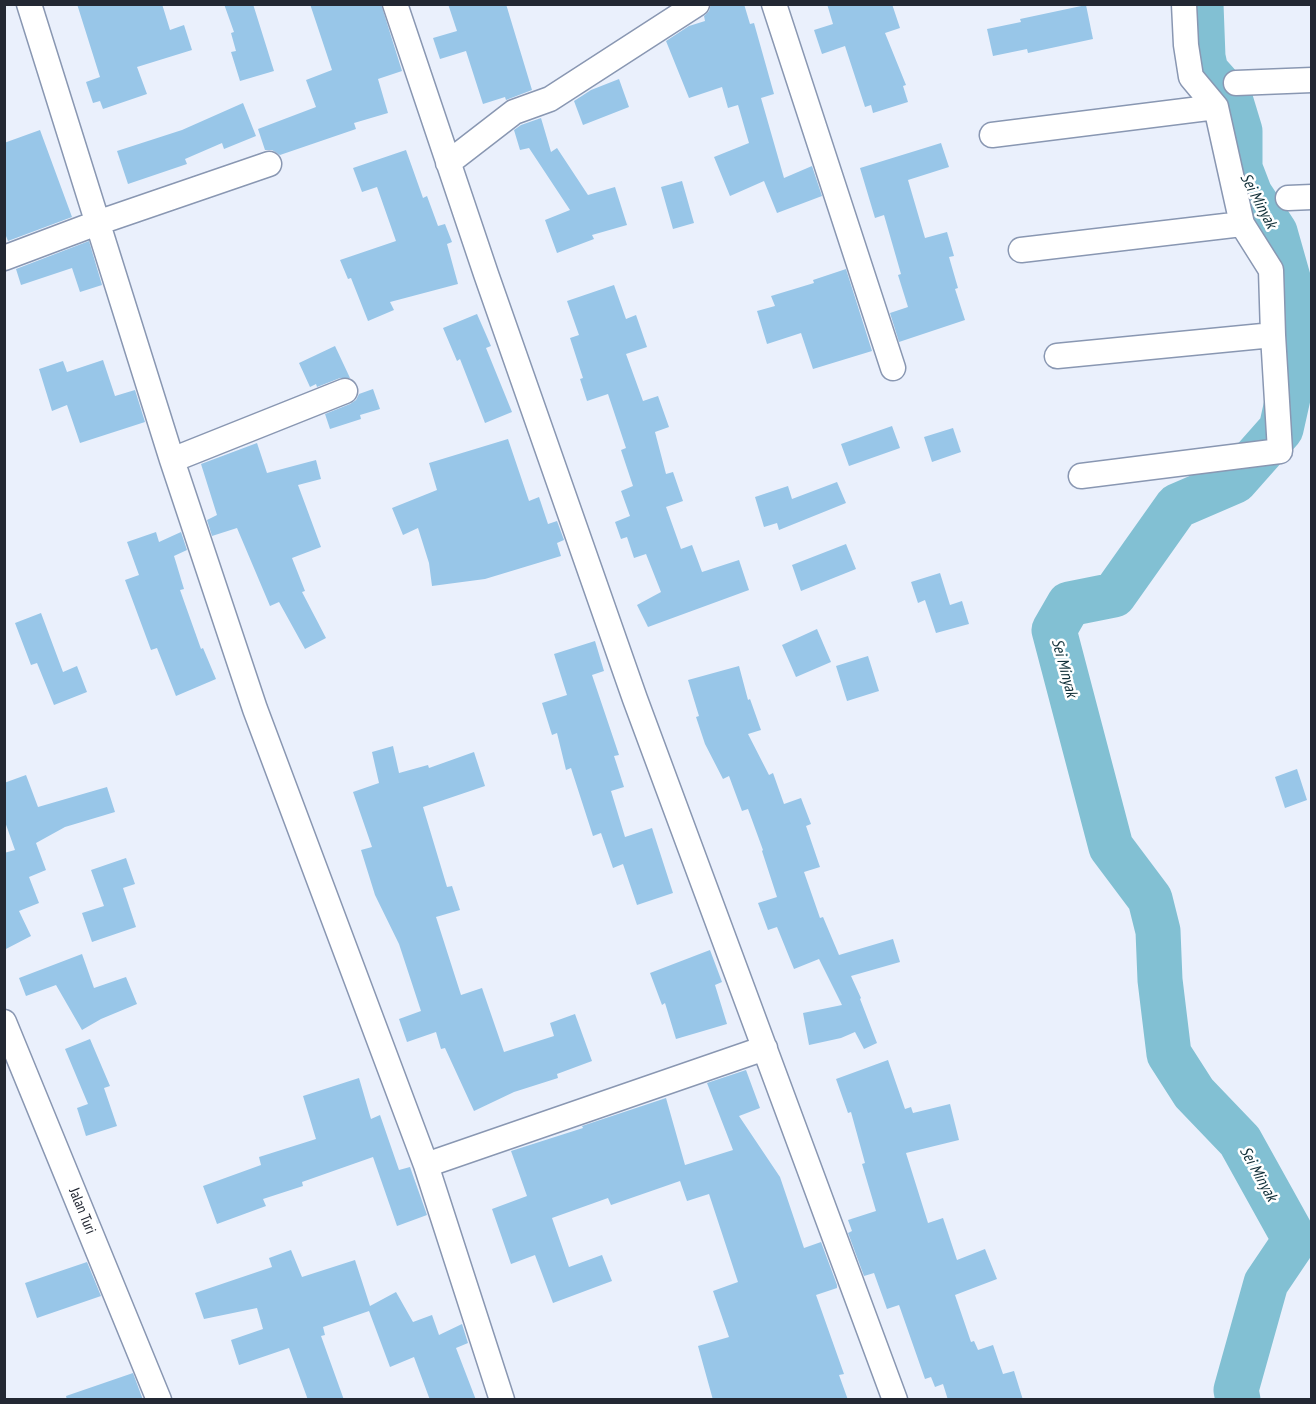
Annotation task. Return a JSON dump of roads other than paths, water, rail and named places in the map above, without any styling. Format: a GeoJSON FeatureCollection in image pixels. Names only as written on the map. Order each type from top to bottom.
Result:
{"type":"FeatureCollection","features":[{"type":"Feature","properties":{"kind":"street"},"geometry":{"type":"LineString","coordinates":[[29,4],[172,460],[255,709],[426,1165],[502,1400]]}},
{"type":"Feature","properties":{"kind":"street"},"geometry":{"type":"LineString","coordinates":[[395,4],[448,163],[635,699],[895,1400]]}},
{"type":"Feature","properties":{"kind":"street"},"geometry":{"type":"LineString","coordinates":[[448,163],[514,112],[550,99],[696,4]]}},
{"type":"Feature","properties":{"kind":"street"},"geometry":{"type":"LineString","coordinates":[[774,4],[893,368]]}},
{"type":"Feature","properties":{"kind":"street"},"geometry":{"type":"LineString","coordinates":[[1081,476],[1280,451],[1271,270],[1242,224],[1216,107],[1191,77],[1186,45],[1184,4]]}},
{"type":"Feature","properties":{"kind":"street"},"geometry":{"type":"LineString","coordinates":[[1236,83],[1311,80]]}},
{"type":"Feature","properties":{"kind":"street"},"geometry":{"type":"LineString","coordinates":[[992,135],[1216,107]]}},
{"type":"Feature","properties":{"kind":"street"},"geometry":{"type":"LineString","coordinates":[[4,258],[97,223],[269,164]]}},
{"type":"Feature","properties":{"kind":"street"},"geometry":{"type":"LineString","coordinates":[[1288,198],[1311,197]]}},
{"type":"Feature","properties":{"kind":"street"},"geometry":{"type":"LineString","coordinates":[[1021,250],[1242,224]]}},
{"type":"Feature","properties":{"kind":"street"},"geometry":{"type":"LineString","coordinates":[[1056,356],[1273,334]]}},
{"type":"Feature","properties":{"kind":"street"},"geometry":{"type":"LineString","coordinates":[[172,460],[345,391]]}},
{"type":"Feature","properties":{"kind":"street","name":"Jalan Turi"},"geometry":{"type":"LineString","coordinates":[[4,1022],[159,1400]]}},
{"type":"Feature","properties":{"kind":"street"},"geometry":{"type":"LineString","coordinates":[[426,1165],[765,1048]]}},
{"type":"Feature","properties":{"kind":"waterway","name":"Sei Minyak"},"geometry":{"type":"LineString","coordinates":[[1201,4],[1203,57],[1206,71],[1230,98],[1240,131],[1240,168],[1250,194],[1275,232],[1290,285],[1300,344],[1281,429],[1235,481],[1177,506],[1114,595],[1069,604],[1054,630],[1111,847],[1150,899],[1158,931],[1160,980],[1169,1054],[1194,1093],[1240,1141],[1295,1240],[1266,1283],[1236,1390],[1238,1400]]}}]}
